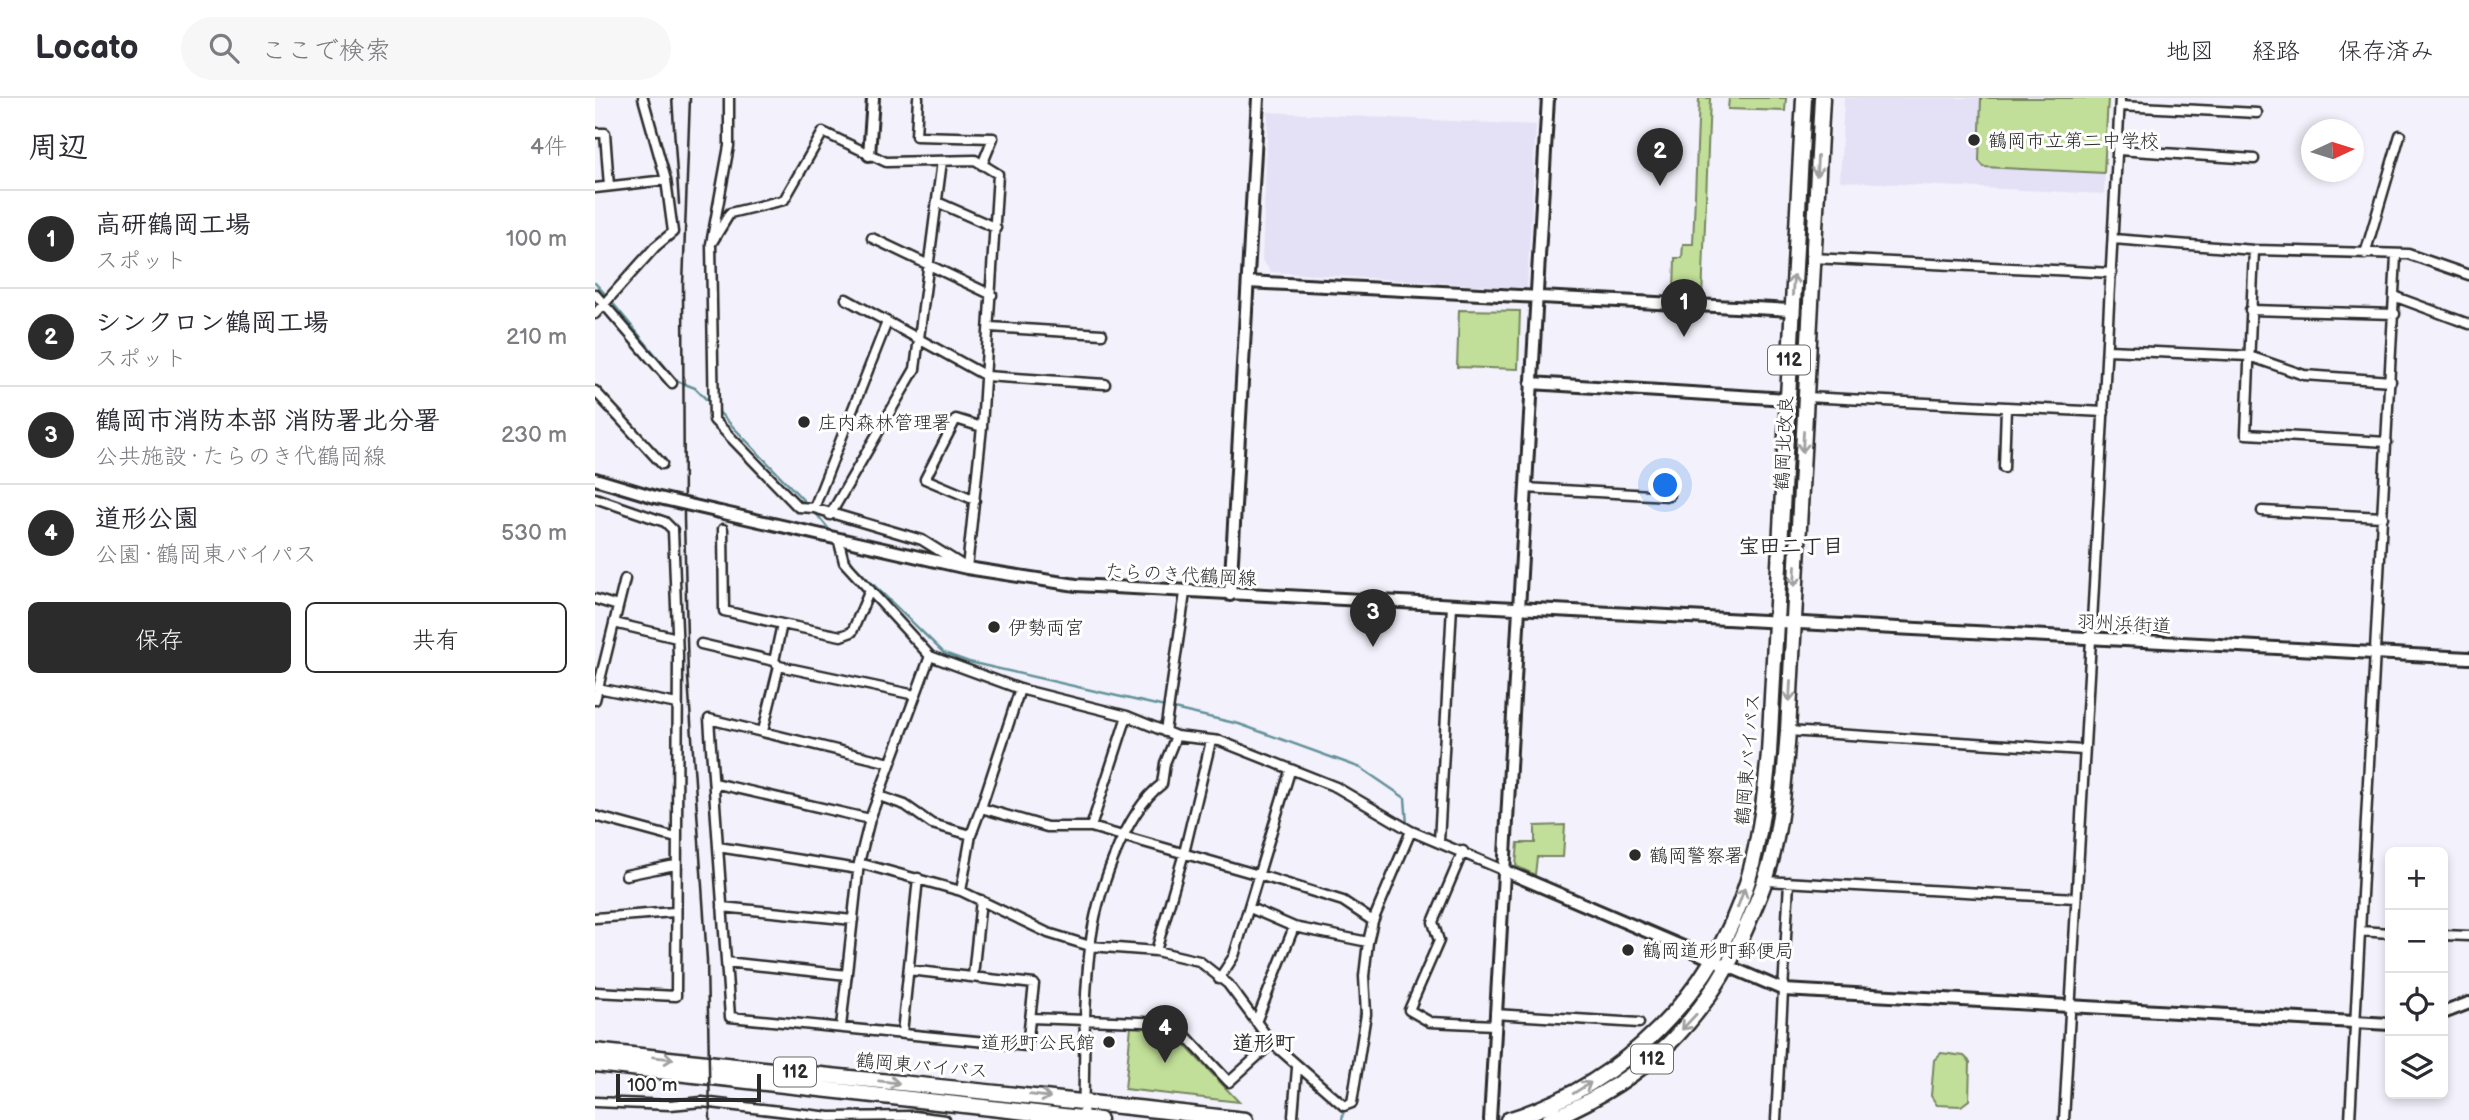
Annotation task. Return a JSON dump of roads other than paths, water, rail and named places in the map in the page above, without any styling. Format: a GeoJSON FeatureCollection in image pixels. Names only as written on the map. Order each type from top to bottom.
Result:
{"type":"FeatureCollection","features":[{"type":"Feature","properties":{"kind":"highway","name":"鶴岡北改良"},"geometry":{"type":"LineString","coordinates":[[1777,623],[1804,98]]}},
{"type":"Feature","properties":{"kind":"highway","name":"鶴岡北改良"},"geometry":{"type":"LineString","coordinates":[[1793,623],[1822,98]]}},
{"type":"Feature","properties":{"kind":"highway","name":"鶴岡東バイパス"},"geometry":{"type":"LineString","coordinates":[[1508,1120],[1535,1112],[1573,1094],[1650,1040],[1686,1002],[1712,959],[1739,905],[1758,838],[1769,753],[1777,623]]}},
{"type":"Feature","properties":{"kind":"highway","name":"鶴岡東バイパス"},"geometry":{"type":"LineString","coordinates":[[1549,1120],[1587,1104],[1641,1068],[1701,1009],[1729,967],[1766,881],[1782,806],[1793,623]]}},
{"type":"Feature","properties":{"kind":"highway","name":"鶴岡東バイパス"},"geometry":{"type":"LineString","coordinates":[[595,1051],[1245,1120]]}},
{"type":"Feature","properties":{"kind":"highway","name":"鶴岡東バイパス"},"geometry":{"type":"LineString","coordinates":[[595,1064],[1099,1120]]}},
{"type":"Feature","properties":{"kind":"street"},"geometry":{"type":"LineString","coordinates":[[595,314],[673,232],[666,180],[643,98]]}},
{"type":"Feature","properties":{"kind":"street"},"geometry":{"type":"LineString","coordinates":[[711,244],[730,213],[784,200],[823,132],[886,162],[975,160],[998,174],[990,327],[967,568],[922,540],[830,515],[814,508],[798,507],[714,420],[711,244],[729,146],[729,98]]}},
{"type":"Feature","properties":{"kind":"street"},"geometry":{"type":"LineString","coordinates":[[869,155],[873,98]]}},
{"type":"Feature","properties":{"kind":"street"},"geometry":{"type":"LineString","coordinates":[[918,98],[916,136],[993,138],[982,164]]}},
{"type":"Feature","properties":{"kind":"street"},"geometry":{"type":"LineString","coordinates":[[1230,595],[1258,98]]}},
{"type":"Feature","properties":{"kind":"street"},"geometry":{"type":"LineString","coordinates":[[1490,1120],[1548,98]]}},
{"type":"Feature","properties":{"kind":"street"},"geometry":{"type":"LineString","coordinates":[[2064,1120],[2083,750],[2093,639],[2120,102],[2257,113]]}},
{"type":"Feature","properties":{"kind":"street"},"geometry":{"type":"LineString","coordinates":[[595,133],[605,132],[609,186]]}},
{"type":"Feature","properties":{"kind":"street"},"geometry":{"type":"LineString","coordinates":[[2365,254],[2400,135]]}},
{"type":"Feature","properties":{"kind":"street"},"geometry":{"type":"LineString","coordinates":[[2118,150],[2254,159]]}},
{"type":"Feature","properties":{"kind":"street"},"geometry":{"type":"LineString","coordinates":[[830,515],[915,369],[942,161]]}},
{"type":"Feature","properties":{"kind":"street"},"geometry":{"type":"LineString","coordinates":[[595,188],[666,180]]}},
{"type":"Feature","properties":{"kind":"street"},"geometry":{"type":"LineString","coordinates":[[937,202],[996,228]]}},
{"type":"Feature","properties":{"kind":"street"},"geometry":{"type":"LineString","coordinates":[[872,238],[992,295]]}},
{"type":"Feature","properties":{"kind":"street"},"geometry":{"type":"LineString","coordinates":[[2113,240],[2254,250],[2396,256],[2408,254],[2469,275]]}},
{"type":"Feature","properties":{"kind":"street"},"geometry":{"type":"LineString","coordinates":[[2254,250],[2246,434],[2387,442]]}},
{"type":"Feature","properties":{"kind":"street"},"geometry":{"type":"LineString","coordinates":[[2350,1120],[2396,297],[2396,256]]}},
{"type":"Feature","properties":{"kind":"street"},"geometry":{"type":"LineString","coordinates":[[1812,258],[2112,273]]}},
{"type":"Feature","properties":{"kind":"street"},"geometry":{"type":"LineString","coordinates":[[1248,282],[1791,310]]}},
{"type":"Feature","properties":{"kind":"street"},"geometry":{"type":"LineString","coordinates":[[595,295],[672,383]]}},
{"type":"Feature","properties":{"kind":"street"},"geometry":{"type":"LineString","coordinates":[[2396,297],[2469,324]]}},
{"type":"Feature","properties":{"kind":"street"},"geometry":{"type":"LineString","coordinates":[[846,299],[986,376],[1105,384]]}},
{"type":"Feature","properties":{"kind":"street"},"geometry":{"type":"LineString","coordinates":[[2250,310],[2395,314]]}},
{"type":"Feature","properties":{"kind":"street"},"geometry":{"type":"LineString","coordinates":[[814,508],[887,322]]}},
{"type":"Feature","properties":{"kind":"street"},"geometry":{"type":"LineString","coordinates":[[990,327],[1103,334]]}},
{"type":"Feature","properties":{"kind":"street"},"geometry":{"type":"LineString","coordinates":[[2108,350],[2249,356],[2304,375],[2391,380]]}},
{"type":"Feature","properties":{"kind":"street"},"geometry":{"type":"LineString","coordinates":[[1531,383],[1787,398]]}},
{"type":"Feature","properties":{"kind":"street"},"geometry":{"type":"LineString","coordinates":[[595,391],[662,464]]}},
{"type":"Feature","properties":{"kind":"street"},"geometry":{"type":"LineString","coordinates":[[1806,397],[2104,412]]}},
{"type":"Feature","properties":{"kind":"street"},"geometry":{"type":"LineString","coordinates":[[2004,468],[2006,407]]}},
{"type":"Feature","properties":{"kind":"street"},"geometry":{"type":"LineString","coordinates":[[975,500],[925,479],[956,419],[982,427]]}},
{"type":"Feature","properties":{"kind":"street","name":"たらのき代鶴岡線"},"geometry":{"type":"LineString","coordinates":[[595,479],[655,497],[967,568],[1064,584],[1185,593],[1777,623]]}},
{"type":"Feature","properties":{"kind":"street"},"geometry":{"type":"LineString","coordinates":[[1525,488],[1669,496]]}},
{"type":"Feature","properties":{"kind":"street"},"geometry":{"type":"LineString","coordinates":[[595,498],[665,522],[673,530],[677,638],[674,912],[676,996],[595,992]]}},
{"type":"Feature","properties":{"kind":"street"},"geometry":{"type":"LineString","coordinates":[[2262,512],[2383,517]]}},
{"type":"Feature","properties":{"kind":"street"},"geometry":{"type":"LineString","coordinates":[[723,529],[724,611],[841,636],[852,632],[870,590]]}},
{"type":"Feature","properties":{"kind":"street"},"geometry":{"type":"LineString","coordinates":[[838,538],[844,562],[930,656],[1020,689],[1127,716],[1176,737],[1220,741],[1336,788],[1412,831],[1784,989],[2385,1024]]}},
{"type":"Feature","properties":{"kind":"street"},"geometry":{"type":"LineString","coordinates":[[595,700],[625,579]]}},
{"type":"Feature","properties":{"kind":"street"},"geometry":{"type":"LineString","coordinates":[[1165,732],[1185,593]]}},
{"type":"Feature","properties":{"kind":"street"},"geometry":{"type":"LineString","coordinates":[[595,599],[618,606]]}},
{"type":"Feature","properties":{"kind":"street"},"geometry":{"type":"LineString","coordinates":[[1439,842],[1452,606]]}},
{"type":"Feature","properties":{"kind":"street"},"geometry":{"type":"LineString","coordinates":[[614,623],[677,638]]}},
{"type":"Feature","properties":{"kind":"street","name":"羽州浜街道"},"geometry":{"type":"LineString","coordinates":[[1777,623],[2469,658]]}},
{"type":"Feature","properties":{"kind":"street"},"geometry":{"type":"LineString","coordinates":[[763,731],[782,624]]}},
{"type":"Feature","properties":{"kind":"street"},"geometry":{"type":"LineString","coordinates":[[701,644],[915,695]]}},
{"type":"Feature","properties":{"kind":"street"},"geometry":{"type":"LineString","coordinates":[[841,1027],[858,866],[870,819],[930,656]]}},
{"type":"Feature","properties":{"kind":"street"},"geometry":{"type":"LineString","coordinates":[[598,688],[677,704]]}},
{"type":"Feature","properties":{"kind":"street"},"geometry":{"type":"LineString","coordinates":[[961,891],[971,835],[1020,689]]}},
{"type":"Feature","properties":{"kind":"street"},"geometry":{"type":"LineString","coordinates":[[1091,827],[1127,716]]}},
{"type":"Feature","properties":{"kind":"street"},"geometry":{"type":"LineString","coordinates":[[890,763],[709,719],[730,1017],[1027,1046],[1034,984],[909,970]]}},
{"type":"Feature","properties":{"kind":"street"},"geometry":{"type":"LineString","coordinates":[[1788,731],[2083,750]]}},
{"type":"Feature","properties":{"kind":"street"},"geometry":{"type":"LineString","coordinates":[[1083,1119],[1090,946],[1122,836],[1146,796],[1162,784],[1165,763],[1176,737]]}},
{"type":"Feature","properties":{"kind":"street"},"geometry":{"type":"LineString","coordinates":[[1156,951],[1185,853],[1211,741]]}},
{"type":"Feature","properties":{"kind":"street"},"geometry":{"type":"LineString","coordinates":[[1219,979],[1234,956],[1250,908],[1269,832],[1290,771]]}},
{"type":"Feature","properties":{"kind":"street"},"geometry":{"type":"LineString","coordinates":[[714,783],[870,819]]}},
{"type":"Feature","properties":{"kind":"street"},"geometry":{"type":"LineString","coordinates":[[879,796],[905,805],[932,824],[971,835]]}},
{"type":"Feature","properties":{"kind":"street"},"geometry":{"type":"LineString","coordinates":[[981,808],[1047,827],[1091,827],[1185,853],[1343,901],[1373,920]]}},
{"type":"Feature","properties":{"kind":"street"},"geometry":{"type":"LineString","coordinates":[[595,816],[675,838]]}},
{"type":"Feature","properties":{"kind":"street"},"geometry":{"type":"LineString","coordinates":[[718,847],[858,866],[918,878],[961,891],[1048,933],[1090,946],[1156,951],[1199,961],[1228,984],[1272,1043],[1297,1068],[1344,1106],[1352,1103],[1357,1086],[1366,1014],[1364,976],[1373,920],[1412,831]]}},
{"type":"Feature","properties":{"kind":"street"},"geometry":{"type":"LineString","coordinates":[[1464,851],[1433,922],[1439,941],[1409,1010],[1430,1022],[1495,1020],[1639,1023]]}},
{"type":"Feature","properties":{"kind":"street"},"geometry":{"type":"LineString","coordinates":[[626,875],[675,865]]}},
{"type":"Feature","properties":{"kind":"street"},"geometry":{"type":"LineString","coordinates":[[902,1033],[918,878]]}},
{"type":"Feature","properties":{"kind":"street"},"geometry":{"type":"LineString","coordinates":[[1766,881],[2076,898]]}},
{"type":"Feature","properties":{"kind":"street"},"geometry":{"type":"LineString","coordinates":[[1776,1120],[1789,883]]}},
{"type":"Feature","properties":{"kind":"street"},"geometry":{"type":"LineString","coordinates":[[974,976],[981,900]]}},
{"type":"Feature","properties":{"kind":"street"},"geometry":{"type":"LineString","coordinates":[[722,907],[853,920]]}},
{"type":"Feature","properties":{"kind":"street"},"geometry":{"type":"LineString","coordinates":[[1250,908],[1294,927],[1368,942]]}},
{"type":"Feature","properties":{"kind":"street"},"geometry":{"type":"LineString","coordinates":[[595,918],[674,912]]}},
{"type":"Feature","properties":{"kind":"street"},"geometry":{"type":"LineString","coordinates":[[1256,1023],[1294,927]]}},
{"type":"Feature","properties":{"kind":"street"},"geometry":{"type":"LineString","coordinates":[[2360,931],[2385,933]]}},
{"type":"Feature","properties":{"kind":"street"},"geometry":{"type":"LineString","coordinates":[[2448,935],[2469,936]]}},
{"type":"Feature","properties":{"kind":"street"},"geometry":{"type":"LineString","coordinates":[[726,962],[847,975]]}},
{"type":"Feature","properties":{"kind":"street"},"geometry":{"type":"LineString","coordinates":[[2448,1011],[2469,1003]]}},
{"type":"Feature","properties":{"kind":"street"},"geometry":{"type":"LineString","coordinates":[[1030,1017],[1168,1023],[1184,1034],[1229,1082],[1272,1043]]}},
{"type":"Feature","properties":{"kind":"street"},"geometry":{"type":"LineString","coordinates":[[1293,1116],[1297,1068]]}},
{"type":"Feature","properties":{"kind":"street"},"geometry":{"type":"LineString","coordinates":[[595,1102],[670,1105],[702,1102],[829,1117],[914,1116],[945,1120]]}},
{"type":"Feature","properties":{"kind":"waterway"},"geometry":{"type":"LineString","coordinates":[[595,283],[607,296]]}},
{"type":"Feature","properties":{"kind":"waterway"},"geometry":{"type":"LineString","coordinates":[[611,301],[677,381],[695,388],[710,403]]}},
{"type":"Feature","properties":{"kind":"waterway"},"geometry":{"type":"LineString","coordinates":[[717,410],[807,504]]}},
{"type":"Feature","properties":{"kind":"waterway"},"geometry":{"type":"LineString","coordinates":[[814,511],[832,533]]}},
{"type":"Feature","properties":{"kind":"waterway"},"geometry":{"type":"LineString","coordinates":[[846,553],[855,567],[944,653],[969,662],[1239,724],[1361,768],[1405,798],[1407,825]]}},
{"type":"Feature","properties":{"kind":"waterway"},"geometry":{"type":"LineString","coordinates":[[1399,849],[1405,832]]}},
{"type":"Feature","properties":{"kind":"waterway"},"geometry":{"type":"LineString","coordinates":[[1358,1041],[1361,999]]}},
{"type":"Feature","properties":{"kind":"waterway"},"geometry":{"type":"LineString","coordinates":[[1342,1120],[1344,1109]]}},
{"type":"Feature","properties":{"kind":"railway"},"geometry":{"type":"LineString","coordinates":[[672,98],[679,204]]}},
{"type":"Feature","properties":{"kind":"railway"},"geometry":{"type":"LineString","coordinates":[[690,98],[683,285],[684,519],[688,678],[707,960],[710,1120]]}},
{"type":"Feature","properties":{"kind":"place","name":"鶴岡市立第二中学校"},"geometry":{"type":"Point","coordinates":[1974,140]}},
{"type":"Feature","properties":{"kind":"place","name":"シンクロン鶴岡工場"},"geometry":{"type":"Point","coordinates":[1660,186]}},
{"type":"Feature","properties":{"kind":"place","name":"高研鶴岡工場"},"geometry":{"type":"Point","coordinates":[1684,337]}},
{"type":"Feature","properties":{"kind":"place","name":"庄内森林管理署"},"geometry":{"type":"Point","coordinates":[804,422]}},
{"type":"Feature","properties":{"kind":"place","name":"伊勢両宮"},"geometry":{"type":"Point","coordinates":[994,627]}},
{"type":"Feature","properties":{"kind":"place","name":"鶴岡市消防本部 消防署北分署"},"geometry":{"type":"Point","coordinates":[1373,647]}},
{"type":"Feature","properties":{"kind":"place","name":"鶴岡警察署"},"geometry":{"type":"Point","coordinates":[1635,855]}},
{"type":"Feature","properties":{"kind":"place","name":"鶴岡道形町郵便局"},"geometry":{"type":"Point","coordinates":[1628,950]}},
{"type":"Feature","properties":{"kind":"place","name":"道形町公民館"},"geometry":{"type":"Point","coordinates":[1109,1042]}},
{"type":"Feature","properties":{"kind":"place","name":"道形公園"},"geometry":{"type":"Point","coordinates":[1165,1063]}},
{"type":"Feature","properties":{"kind":"district","name":"宝田二丁目"},"geometry":{"type":"Point","coordinates":[1791,546]}},
{"type":"Feature","properties":{"kind":"district","name":"道形町"},"geometry":{"type":"Point","coordinates":[1264,1043]}}]}
